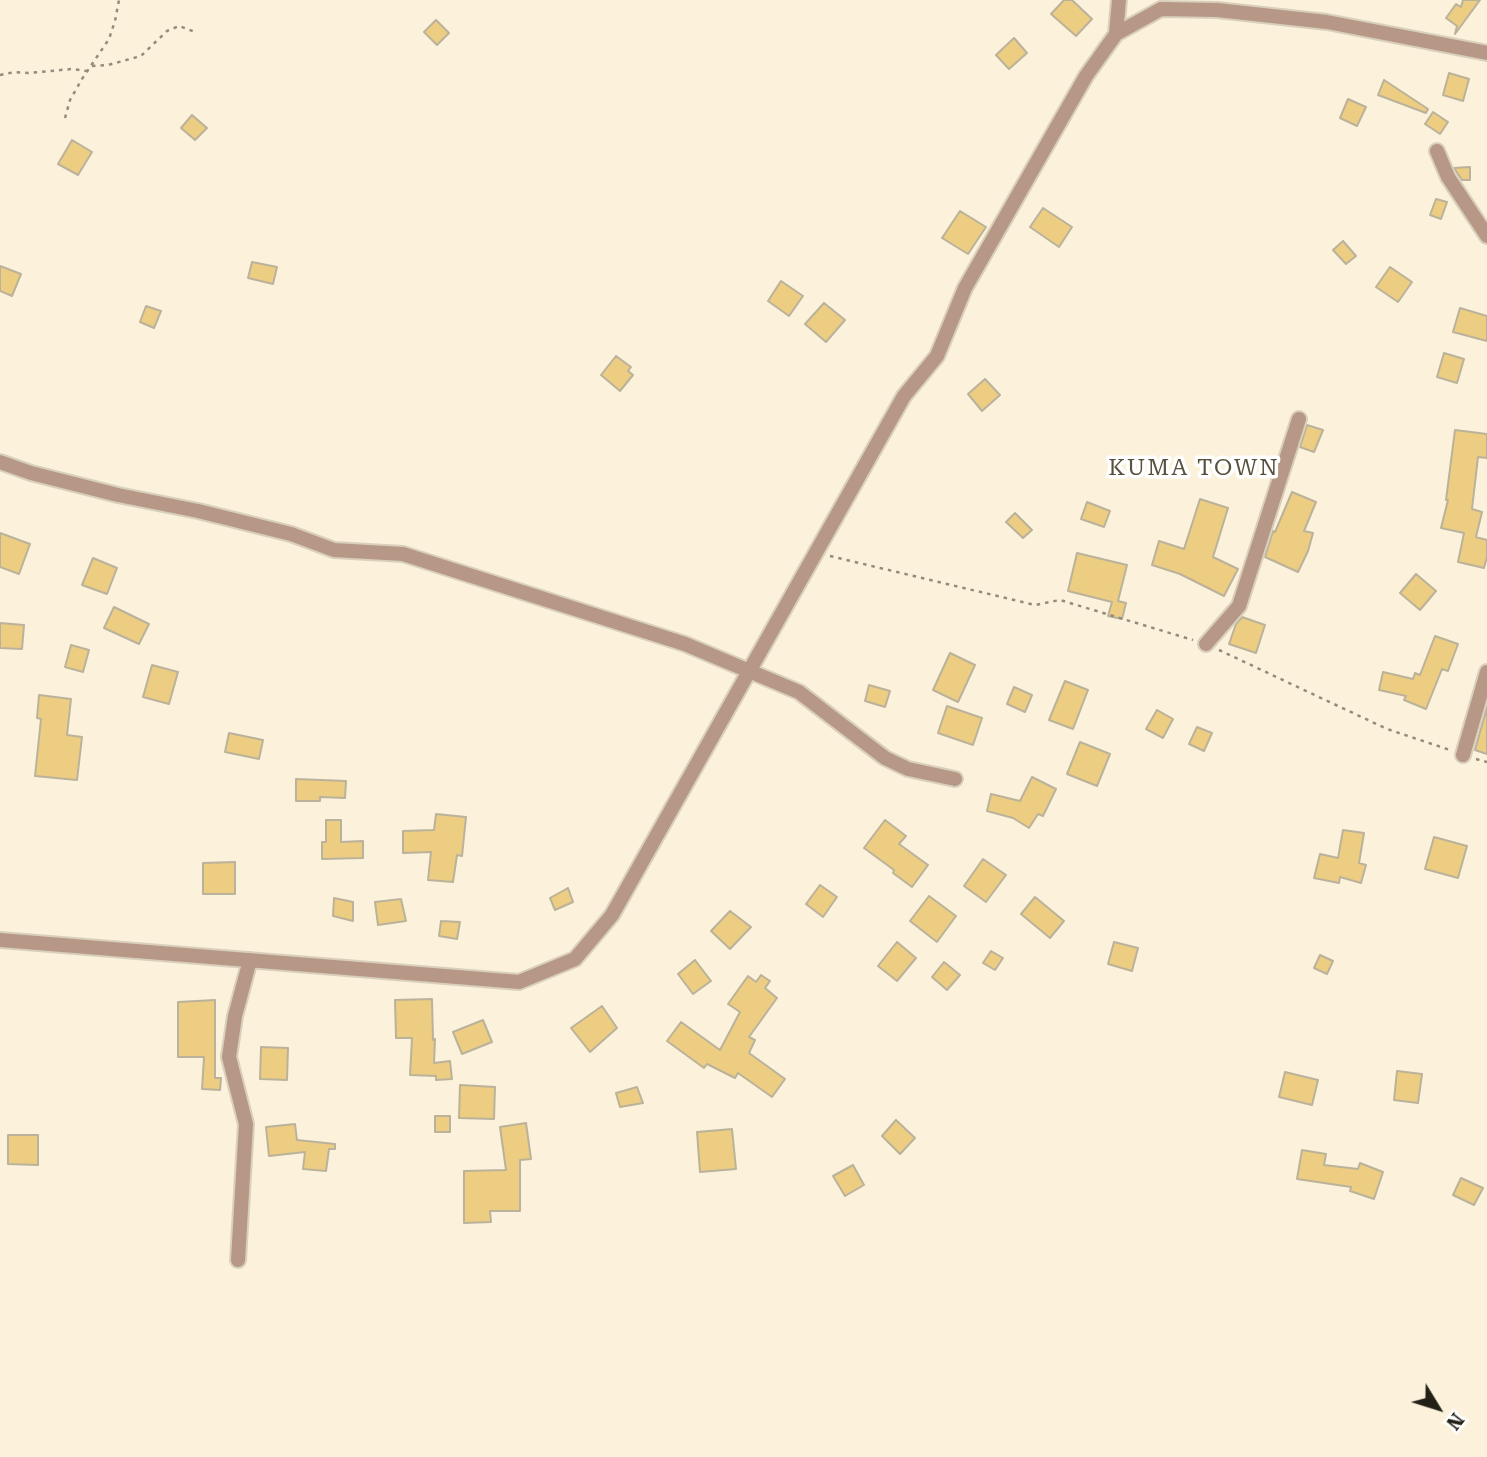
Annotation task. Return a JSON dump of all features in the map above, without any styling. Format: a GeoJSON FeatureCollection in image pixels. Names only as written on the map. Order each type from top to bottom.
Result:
{"type":"FeatureCollection","features":[{"type":"Feature","properties":{"kind":"street"},"geometry":{"type":"LineString","coordinates":[[1116,34],[1118,0]]}},
{"type":"Feature","properties":{"kind":"street"},"geometry":{"type":"LineString","coordinates":[[0,940],[519,982],[575,959],[612,915],[904,396],[937,356],[965,288],[1086,76],[1116,34],[1161,9],[1217,10],[1326,22],[1487,53]]}},
{"type":"Feature","properties":{"kind":"street"},"geometry":{"type":"LineString","coordinates":[[1437,151],[1448,177],[1487,236]]}},
{"type":"Feature","properties":{"kind":"street"},"geometry":{"type":"LineString","coordinates":[[1206,644],[1239,606],[1299,419]]}},
{"type":"Feature","properties":{"kind":"street"},"geometry":{"type":"LineString","coordinates":[[0,463],[118,495],[291,534],[334,550],[403,554],[685,644],[799,692],[885,758],[908,769],[956,779]]}},
{"type":"Feature","properties":{"kind":"street"},"geometry":{"type":"LineString","coordinates":[[1463,755],[1487,672]]}},
{"type":"Feature","properties":{"kind":"street"},"geometry":{"type":"LineString","coordinates":[[238,1260],[246,1124],[229,1057],[235,1016],[250,960]]}},
{"type":"Feature","properties":{"kind":"path"},"geometry":{"type":"LineString","coordinates":[[65,118],[70,100],[109,39],[119,0]]}},
{"type":"Feature","properties":{"kind":"path"},"geometry":{"type":"LineString","coordinates":[[91,66],[108,65],[141,56],[167,31],[179,26],[195,32]]}},
{"type":"Feature","properties":{"kind":"path"},"geometry":{"type":"LineString","coordinates":[[0,75],[72,69],[87,71]]}},
{"type":"Feature","properties":{"kind":"path"},"geometry":{"type":"LineString","coordinates":[[817,553],[1035,605],[1060,600],[1206,644],[1387,729],[1487,762]]}},
{"type":"Feature","properties":{"kind":"building"},"geometry":{"type":"Polygon","coordinates":[[[1064,0],[1072,0],[1092,19],[1076,36],[1051,14],[1064,0]]]}},
{"type":"Feature","properties":{"kind":"building"},"geometry":{"type":"Polygon","coordinates":[[[1463,0],[1480,0],[1455,34],[1457,26],[1446,18],[1456,4],[1461,7],[1463,0]]]}},
{"type":"Feature","properties":{"kind":"building"},"geometry":{"type":"Polygon","coordinates":[[[436,20],[449,33],[437,45],[424,32],[436,20]]]}},
{"type":"Feature","properties":{"kind":"building"},"geometry":{"type":"Polygon","coordinates":[[[1014,38],[1027,53],[1009,69],[996,55],[1014,38]]]}},
{"type":"Feature","properties":{"kind":"building"},"geometry":{"type":"Polygon","coordinates":[[[1449,73],[1469,79],[1463,101],[1443,95],[1449,73]]]}},
{"type":"Feature","properties":{"kind":"building"},"geometry":{"type":"Polygon","coordinates":[[[1384,80],[1428,109],[1426,113],[1378,95],[1384,80]]]}},
{"type":"Feature","properties":{"kind":"building"},"geometry":{"type":"Polygon","coordinates":[[[1348,99],[1366,107],[1357,126],[1340,118],[1348,99]]]}},
{"type":"Feature","properties":{"kind":"building"},"geometry":{"type":"Polygon","coordinates":[[[1433,112],[1448,122],[1440,134],[1425,124],[1433,112]]]}},
{"type":"Feature","properties":{"kind":"building"},"geometry":{"type":"Polygon","coordinates":[[[192,115],[207,128],[195,140],[181,128],[192,115]]]}},
{"type":"Feature","properties":{"kind":"building"},"geometry":{"type":"Polygon","coordinates":[[[72,140],[92,152],[78,175],[58,164],[72,140]]]}},
{"type":"Feature","properties":{"kind":"building"},"geometry":{"type":"Polygon","coordinates":[[[1470,167],[1470,180],[1462,180],[1454,168],[1470,167]]]}},
{"type":"Feature","properties":{"kind":"building"},"geometry":{"type":"Polygon","coordinates":[[[1436,199],[1447,202],[1441,219],[1430,215],[1436,199]]]}},
{"type":"Feature","properties":{"kind":"building"},"geometry":{"type":"Polygon","coordinates":[[[1043,208],[1072,227],[1059,247],[1030,227],[1043,208]]]}},
{"type":"Feature","properties":{"kind":"building"},"geometry":{"type":"Polygon","coordinates":[[[960,211],[986,227],[968,254],[942,238],[960,211]]]}},
{"type":"Feature","properties":{"kind":"building"},"geometry":{"type":"Polygon","coordinates":[[[1343,241],[1356,256],[1346,264],[1333,250],[1343,241]]]}},
{"type":"Feature","properties":{"kind":"building"},"geometry":{"type":"Polygon","coordinates":[[[252,262],[277,267],[273,284],[248,278],[252,262]]]}},
{"type":"Feature","properties":{"kind":"building"},"geometry":{"type":"Polygon","coordinates":[[[0,266],[21,274],[12,296],[0,291],[0,266]]]}},
{"type":"Feature","properties":{"kind":"building"},"geometry":{"type":"Polygon","coordinates":[[[1390,267],[1412,282],[1398,302],[1376,287],[1390,267]]]}},
{"type":"Feature","properties":{"kind":"building"},"geometry":{"type":"Polygon","coordinates":[[[781,281],[803,296],[789,316],[768,301],[781,281]]]}},
{"type":"Feature","properties":{"kind":"building"},"geometry":{"type":"Polygon","coordinates":[[[824,303],[845,320],[826,342],[805,324],[824,303]]]}},
{"type":"Feature","properties":{"kind":"building"},"geometry":{"type":"Polygon","coordinates":[[[146,306],[161,311],[154,328],[140,322],[146,306]]]}},
{"type":"Feature","properties":{"kind":"building"},"geometry":{"type":"Polygon","coordinates":[[[1460,308],[1487,316],[1487,341],[1453,332],[1460,308]]]}},
{"type":"Feature","properties":{"kind":"building"},"geometry":{"type":"Polygon","coordinates":[[[1444,353],[1464,359],[1457,383],[1437,377],[1444,353]]]}},
{"type":"Feature","properties":{"kind":"building"},"geometry":{"type":"Polygon","coordinates":[[[616,356],[631,367],[628,371],[633,375],[620,391],[601,375],[616,356]]]}},
{"type":"Feature","properties":{"kind":"building"},"geometry":{"type":"Polygon","coordinates":[[[985,379],[1000,395],[982,411],[968,394],[985,379]]]}},
{"type":"Feature","properties":{"kind":"building"},"geometry":{"type":"Polygon","coordinates":[[[1307,425],[1323,430],[1314,452],[1300,447],[1307,425]]]}},
{"type":"Feature","properties":{"kind":"building"},"geometry":{"type":"Polygon","coordinates":[[[1455,430],[1487,434],[1487,458],[1478,457],[1472,509],[1482,512],[1476,537],[1487,540],[1484,568],[1458,562],[1464,533],[1441,528],[1448,500],[1455,430]]]}},
{"type":"Feature","properties":{"kind":"building"},"geometry":{"type":"Polygon","coordinates":[[[1292,492],[1316,502],[1304,531],[1313,533],[1298,572],[1265,557],[1273,531],[1275,532],[1292,492]]]}},
{"type":"Feature","properties":{"kind":"building"},"geometry":{"type":"Polygon","coordinates":[[[1200,499],[1228,508],[1213,557],[1238,569],[1224,596],[1180,574],[1152,565],[1159,541],[1184,549],[1200,499]]]}},
{"type":"Feature","properties":{"kind":"building"},"geometry":{"type":"Polygon","coordinates":[[[1087,502],[1110,511],[1104,527],[1081,519],[1087,502]]]}},
{"type":"Feature","properties":{"kind":"building"},"geometry":{"type":"Polygon","coordinates":[[[1015,513],[1032,530],[1023,538],[1006,522],[1015,513]]]}},
{"type":"Feature","properties":{"kind":"building"},"geometry":{"type":"Polygon","coordinates":[[[0,533],[30,544],[19,574],[0,567],[0,533]]]}},
{"type":"Feature","properties":{"kind":"building"},"geometry":{"type":"Polygon","coordinates":[[[1077,553],[1127,565],[1118,601],[1126,603],[1122,619],[1108,616],[1112,602],[1068,591],[1077,553]]]}},
{"type":"Feature","properties":{"kind":"building"},"geometry":{"type":"Polygon","coordinates":[[[93,558],[117,568],[107,594],[82,585],[93,558]]]}},
{"type":"Feature","properties":{"kind":"building"},"geometry":{"type":"Polygon","coordinates":[[[1416,574],[1436,591],[1420,610],[1400,593],[1416,574]]]}},
{"type":"Feature","properties":{"kind":"building"},"geometry":{"type":"Polygon","coordinates":[[[114,607],[149,624],[139,644],[104,628],[114,607]]]}},
{"type":"Feature","properties":{"kind":"building"},"geometry":{"type":"Polygon","coordinates":[[[1242,617],[1265,625],[1256,653],[1229,644],[1236,624],[1242,617]]]}},
{"type":"Feature","properties":{"kind":"building"},"geometry":{"type":"Polygon","coordinates":[[[0,623],[24,625],[22,649],[0,648],[0,623]]]}},
{"type":"Feature","properties":{"kind":"building"},"geometry":{"type":"Polygon","coordinates":[[[1435,636],[1458,644],[1448,671],[1442,669],[1426,709],[1404,700],[1406,696],[1379,690],[1383,672],[1413,679],[1415,673],[1420,675],[1435,636]]]}},
{"type":"Feature","properties":{"kind":"building"},"geometry":{"type":"Polygon","coordinates":[[[71,645],[89,650],[83,672],[65,667],[71,645]]]}},
{"type":"Feature","properties":{"kind":"building"},"geometry":{"type":"Polygon","coordinates":[[[950,653],[975,665],[958,702],[933,690],[950,653]]]}},
{"type":"Feature","properties":{"kind":"building"},"geometry":{"type":"Polygon","coordinates":[[[152,665],[178,672],[169,704],[143,697],[152,665]]]}},
{"type":"Feature","properties":{"kind":"building"},"geometry":{"type":"Polygon","coordinates":[[[1065,681],[1088,690],[1073,729],[1049,720],[1065,681]]]}},
{"type":"Feature","properties":{"kind":"building"},"geometry":{"type":"Polygon","coordinates":[[[869,685],[890,691],[885,707],[865,701],[869,685]]]}},
{"type":"Feature","properties":{"kind":"building"},"geometry":{"type":"Polygon","coordinates":[[[1014,687],[1032,695],[1025,712],[1007,704],[1014,687]]]}},
{"type":"Feature","properties":{"kind":"building"},"geometry":{"type":"Polygon","coordinates":[[[39,695],[71,699],[67,735],[82,737],[77,780],[35,776],[41,719],[37,718],[39,695]]]}},
{"type":"Feature","properties":{"kind":"building"},"geometry":{"type":"Polygon","coordinates":[[[947,706],[982,718],[973,745],[938,733],[947,706]]]}},
{"type":"Feature","properties":{"kind":"building"},"geometry":{"type":"Polygon","coordinates":[[[1487,707],[1487,754],[1475,750],[1487,707]]]}},
{"type":"Feature","properties":{"kind":"building"},"geometry":{"type":"Polygon","coordinates":[[[1157,710],[1173,719],[1163,738],[1146,729],[1157,710]]]}},
{"type":"Feature","properties":{"kind":"building"},"geometry":{"type":"Polygon","coordinates":[[[1197,727],[1212,733],[1204,751],[1189,744],[1197,727]]]}},
{"type":"Feature","properties":{"kind":"building"},"geometry":{"type":"Polygon","coordinates":[[[229,733],[263,740],[259,759],[225,752],[229,733]]]}},
{"type":"Feature","properties":{"kind":"building"},"geometry":{"type":"Polygon","coordinates":[[[1080,742],[1110,754],[1097,786],[1067,774],[1080,742]]]}},
{"type":"Feature","properties":{"kind":"building"},"geometry":{"type":"Polygon","coordinates":[[[1032,777],[1056,789],[1043,816],[1038,814],[1029,828],[1013,818],[987,811],[991,794],[1020,801],[1032,777]]]}},
{"type":"Feature","properties":{"kind":"building"},"geometry":{"type":"Polygon","coordinates":[[[296,779],[346,781],[345,798],[320,797],[320,801],[296,801],[296,779]]]}},
{"type":"Feature","properties":{"kind":"building"},"geometry":{"type":"Polygon","coordinates":[[[436,814],[466,817],[462,856],[457,855],[453,882],[428,880],[431,852],[403,853],[403,831],[434,830],[436,814]]]}},
{"type":"Feature","properties":{"kind":"building"},"geometry":{"type":"Polygon","coordinates":[[[326,820],[341,820],[341,842],[363,841],[363,858],[322,859],[322,842],[326,842],[326,820]]]}},
{"type":"Feature","properties":{"kind":"building"},"geometry":{"type":"Polygon","coordinates":[[[885,820],[906,836],[899,844],[928,865],[912,887],[864,848],[885,820]]]}},
{"type":"Feature","properties":{"kind":"building"},"geometry":{"type":"Polygon","coordinates":[[[1343,830],[1364,833],[1359,863],[1366,865],[1361,883],[1340,877],[1339,883],[1314,878],[1320,854],[1338,858],[1343,830]]]}},
{"type":"Feature","properties":{"kind":"building"},"geometry":{"type":"Polygon","coordinates":[[[1434,837],[1467,846],[1458,878],[1425,869],[1434,837]]]}},
{"type":"Feature","properties":{"kind":"building"},"geometry":{"type":"Polygon","coordinates":[[[983,859],[1006,875],[986,902],[964,886],[983,859]]]}},
{"type":"Feature","properties":{"kind":"building"},"geometry":{"type":"Polygon","coordinates":[[[235,862],[235,894],[203,894],[203,863],[235,862]]]}},
{"type":"Feature","properties":{"kind":"building"},"geometry":{"type":"Polygon","coordinates":[[[820,885],[837,897],[823,917],[806,904],[820,885]]]}},
{"type":"Feature","properties":{"kind":"building"},"geometry":{"type":"Polygon","coordinates":[[[568,888],[573,902],[555,910],[550,898],[568,888]]]}},
{"type":"Feature","properties":{"kind":"building"},"geometry":{"type":"Polygon","coordinates":[[[929,896],[956,916],[937,942],[910,921],[929,896]]]}},
{"type":"Feature","properties":{"kind":"building"},"geometry":{"type":"Polygon","coordinates":[[[1035,897],[1064,921],[1050,938],[1021,914],[1035,897]]]}},
{"type":"Feature","properties":{"kind":"building"},"geometry":{"type":"Polygon","coordinates":[[[334,898],[353,902],[353,921],[333,916],[334,898]]]}},
{"type":"Feature","properties":{"kind":"building"},"geometry":{"type":"Polygon","coordinates":[[[401,899],[406,921],[378,925],[375,902],[401,899]]]}},
{"type":"Feature","properties":{"kind":"building"},"geometry":{"type":"Polygon","coordinates":[[[730,911],[751,927],[730,949],[711,931],[730,911]]]}},
{"type":"Feature","properties":{"kind":"building"},"geometry":{"type":"Polygon","coordinates":[[[441,921],[460,922],[457,939],[439,936],[441,921]]]}},
{"type":"Feature","properties":{"kind":"building"},"geometry":{"type":"Polygon","coordinates":[[[897,942],[916,958],[897,981],[878,966],[897,942]]]}},
{"type":"Feature","properties":{"kind":"building"},"geometry":{"type":"Polygon","coordinates":[[[1114,942],[1138,948],[1132,971],[1108,964],[1114,942]]]}},
{"type":"Feature","properties":{"kind":"building"},"geometry":{"type":"Polygon","coordinates":[[[991,951],[1003,958],[995,970],[983,963],[991,951]]]}},
{"type":"Feature","properties":{"kind":"building"},"geometry":{"type":"Polygon","coordinates":[[[1320,955],[1333,961],[1327,974],[1314,968],[1320,955]]]}},
{"type":"Feature","properties":{"kind":"building"},"geometry":{"type":"Polygon","coordinates":[[[695,960],[711,981],[693,994],[678,974],[695,960]]]}},
{"type":"Feature","properties":{"kind":"building"},"geometry":{"type":"Polygon","coordinates":[[[944,962],[960,975],[947,990],[932,977],[944,962]]]}},
{"type":"Feature","properties":{"kind":"building"},"geometry":{"type":"Polygon","coordinates":[[[761,975],[770,981],[765,988],[777,998],[749,1037],[755,1040],[749,1053],[785,1079],[772,1097],[738,1073],[735,1078],[707,1064],[704,1068],[667,1041],[681,1022],[720,1050],[740,1012],[728,1004],[748,976],[756,982],[761,975]]]}},
{"type":"Feature","properties":{"kind":"building"},"geometry":{"type":"Polygon","coordinates":[[[432,999],[434,1063],[450,1061],[452,1079],[436,1080],[436,1076],[410,1075],[412,1038],[396,1038],[395,1000],[432,999]]]}},
{"type":"Feature","properties":{"kind":"building"},"geometry":{"type":"Polygon","coordinates":[[[215,1000],[215,1078],[221,1078],[220,1090],[202,1089],[204,1057],[178,1057],[178,1002],[215,1000]]]}},
{"type":"Feature","properties":{"kind":"building"},"geometry":{"type":"Polygon","coordinates":[[[602,1006],[617,1028],[590,1052],[571,1028],[602,1006]]]}},
{"type":"Feature","properties":{"kind":"building"},"geometry":{"type":"Polygon","coordinates":[[[483,1020],[492,1042],[462,1054],[453,1032],[483,1020]]]}},
{"type":"Feature","properties":{"kind":"building"},"geometry":{"type":"Polygon","coordinates":[[[261,1047],[288,1048],[287,1080],[260,1079],[261,1047]]]}},
{"type":"Feature","properties":{"kind":"building"},"geometry":{"type":"Polygon","coordinates":[[[1397,1071],[1422,1074],[1418,1103],[1394,1100],[1397,1071]]]}},
{"type":"Feature","properties":{"kind":"building"},"geometry":{"type":"Polygon","coordinates":[[[1285,1072],[1318,1080],[1312,1105],[1279,1097],[1285,1072]]]}},
{"type":"Feature","properties":{"kind":"building"},"geometry":{"type":"Polygon","coordinates":[[[460,1085],[495,1087],[494,1119],[459,1118],[460,1085]]]}},
{"type":"Feature","properties":{"kind":"building"},"geometry":{"type":"Polygon","coordinates":[[[637,1087],[643,1103],[620,1107],[616,1093],[637,1087]]]}},
{"type":"Feature","properties":{"kind":"building"},"geometry":{"type":"Polygon","coordinates":[[[435,1116],[450,1116],[450,1132],[435,1132],[435,1116]]]}},
{"type":"Feature","properties":{"kind":"building"},"geometry":{"type":"Polygon","coordinates":[[[896,1120],[915,1138],[900,1154],[882,1136],[896,1120]]]}},
{"type":"Feature","properties":{"kind":"building"},"geometry":{"type":"Polygon","coordinates":[[[526,1123],[531,1159],[520,1160],[520,1211],[490,1211],[491,1222],[464,1223],[464,1171],[506,1170],[500,1127],[526,1123]]]}},
{"type":"Feature","properties":{"kind":"building"},"geometry":{"type":"Polygon","coordinates":[[[295,1124],[297,1140],[335,1144],[335,1149],[329,1149],[326,1171],[303,1169],[305,1152],[269,1156],[266,1127],[295,1124]]]}},
{"type":"Feature","properties":{"kind":"building"},"geometry":{"type":"Polygon","coordinates":[[[732,1129],[736,1169],[700,1172],[697,1132],[732,1129]]]}},
{"type":"Feature","properties":{"kind":"building"},"geometry":{"type":"Polygon","coordinates":[[[8,1135],[38,1135],[38,1165],[8,1164],[8,1135]]]}},
{"type":"Feature","properties":{"kind":"building"},"geometry":{"type":"Polygon","coordinates":[[[1302,1150],[1326,1154],[1324,1165],[1358,1169],[1360,1163],[1383,1172],[1374,1199],[1350,1191],[1351,1187],[1297,1179],[1302,1150]]]}},
{"type":"Feature","properties":{"kind":"building"},"geometry":{"type":"Polygon","coordinates":[[[853,1165],[864,1185],[845,1196],[833,1176],[853,1165]]]}},
{"type":"Feature","properties":{"kind":"building"},"geometry":{"type":"Polygon","coordinates":[[[1461,1178],[1483,1188],[1474,1205],[1453,1195],[1461,1178]]]}},
{"type":"Feature","properties":{"kind":"district","name":"KUMA TOWN"},"geometry":{"type":"Point","coordinates":[1194,468]}}]}
